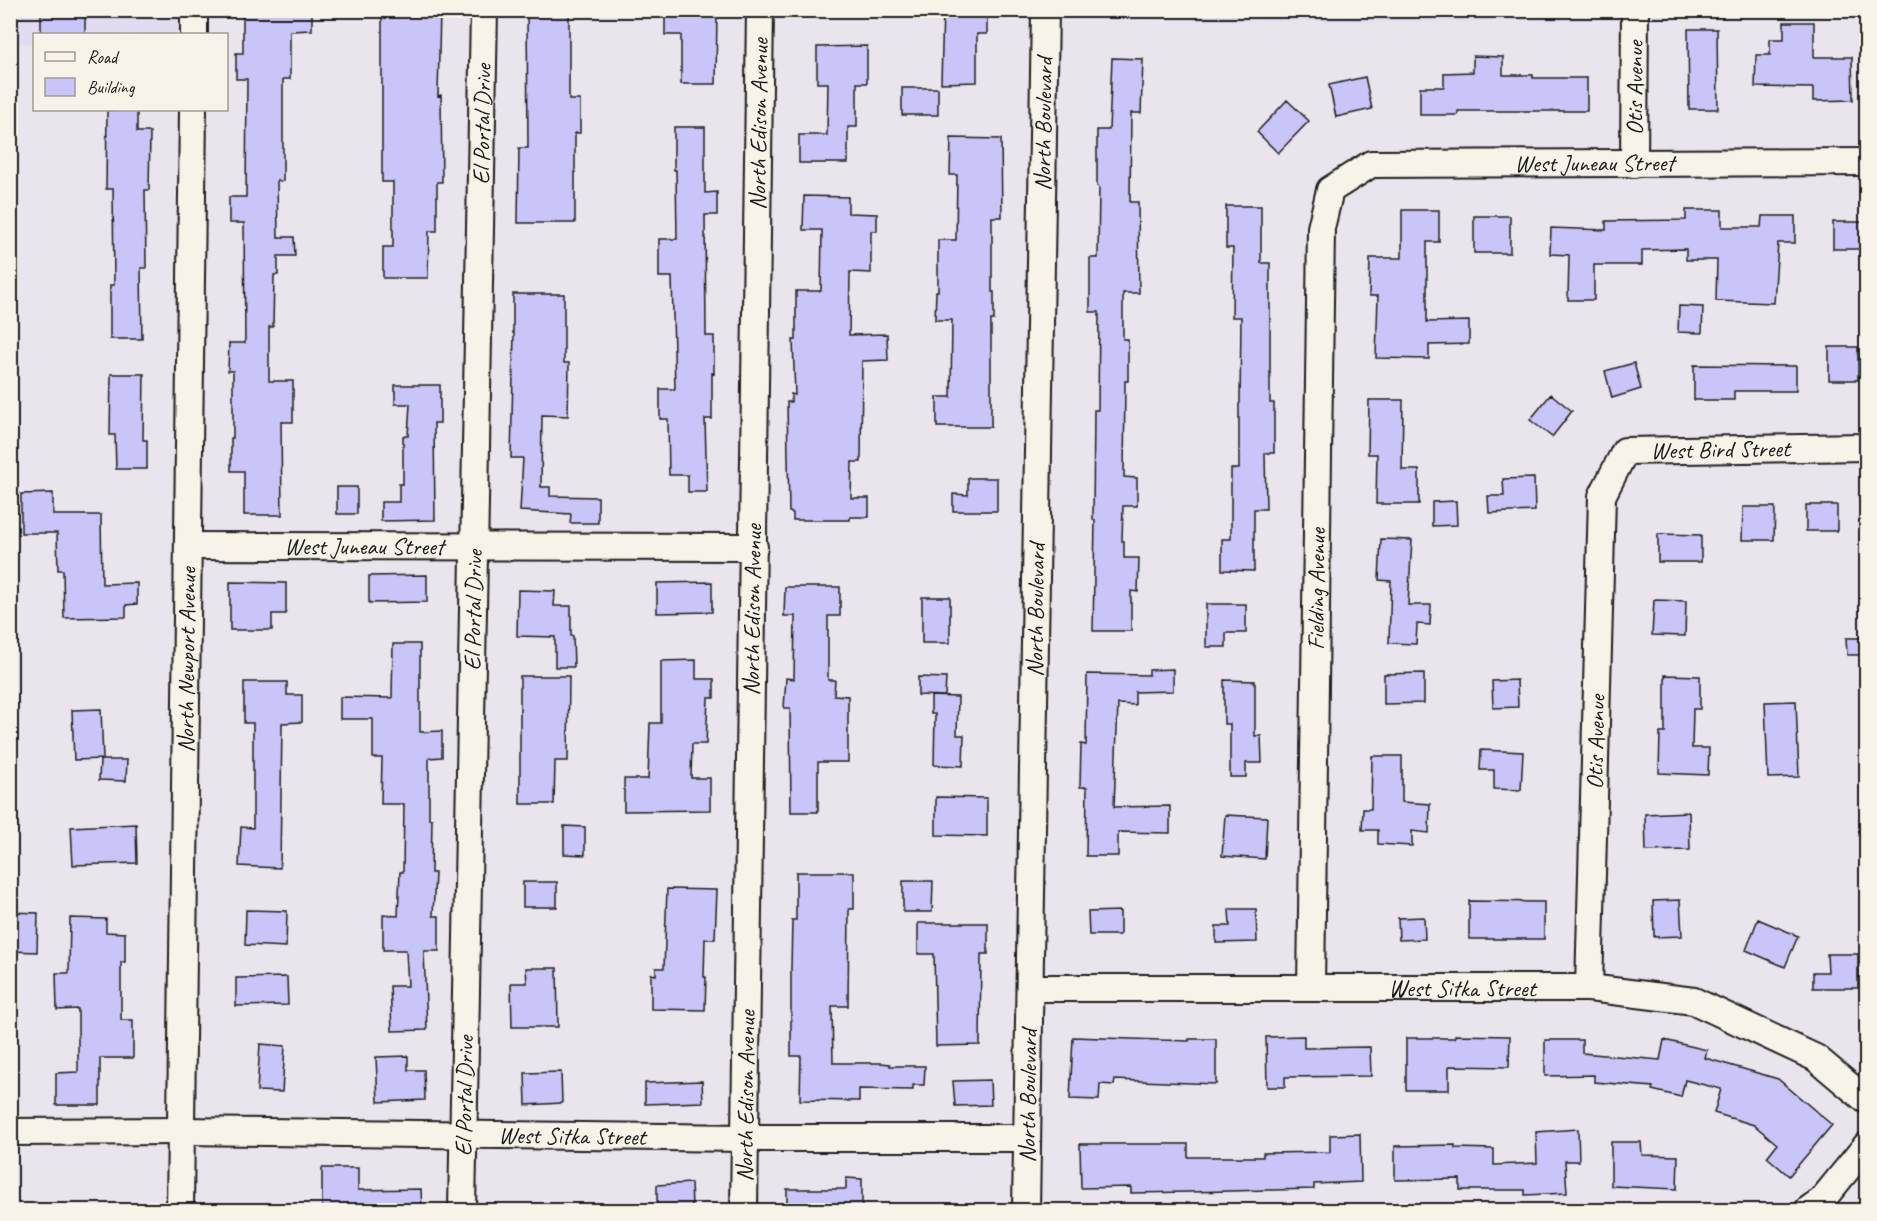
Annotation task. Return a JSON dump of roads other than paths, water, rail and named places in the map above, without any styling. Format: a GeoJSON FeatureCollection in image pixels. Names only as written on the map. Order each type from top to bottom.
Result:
{"type":"FeatureCollection","features":[{"type":"Feature","properties":{"kind":"street"},"geometry":{"type":"LineString","coordinates":[[194,10],[194,33]]}},
{"type":"Feature","properties":{"kind":"street","name":"El Portal Drive"},"geometry":{"type":"LineString","coordinates":[[462,1210],[484,10]]}},
{"type":"Feature","properties":{"kind":"street","name":"North Edison Avenue"},"geometry":{"type":"LineString","coordinates":[[744,1210],[760,10]]}},
{"type":"Feature","properties":{"kind":"street","name":"North Boulevard"},"geometry":{"type":"LineString","coordinates":[[1026,1210],[1045,10]]}},
{"type":"Feature","properties":{"kind":"street","name":"Otis Avenue"},"geometry":{"type":"LineString","coordinates":[[1634,164],[1635,10]]}},
{"type":"Feature","properties":{"kind":"street","name":"North Newport Avenue"},"geometry":{"type":"LineString","coordinates":[[180,1210],[193,111]]}},
{"type":"Feature","properties":{"kind":"street","name":"West Juneau Street"},"geometry":{"type":"LineString","coordinates":[[1330,190],[1371,164],[1866,162]]}},
{"type":"Feature","properties":{"kind":"street","name":"Fielding Avenue"},"geometry":{"type":"LineString","coordinates":[[1311,988],[1321,228],[1330,190]]}},
{"type":"Feature","properties":{"kind":"street","name":"West Bird Street"},"geometry":{"type":"LineString","coordinates":[[1602,496],[1625,451],[1866,447]]}},
{"type":"Feature","properties":{"kind":"street","name":"Otis Avenue"},"geometry":{"type":"LineString","coordinates":[[1589,988],[1602,496]]}},
{"type":"Feature","properties":{"kind":"street","name":"West Juneau Street"},"geometry":{"type":"LineString","coordinates":[[188,546],[754,547]]}},
{"type":"Feature","properties":{"kind":"street","name":"West Sitka Street"},"geometry":{"type":"LineString","coordinates":[[1030,988],[1589,988],[1694,1000],[1816,1058],[1866,1100]]}},
{"type":"Feature","properties":{"kind":"street","name":"West Sitka Street"},"geometry":{"type":"LineString","coordinates":[[10,1132],[181,1131],[465,1136],[1027,1138]]}},
{"type":"Feature","properties":{"kind":"street"},"geometry":{"type":"LineString","coordinates":[[1808,1210],[1822,1200],[1866,1146]]}}]}
